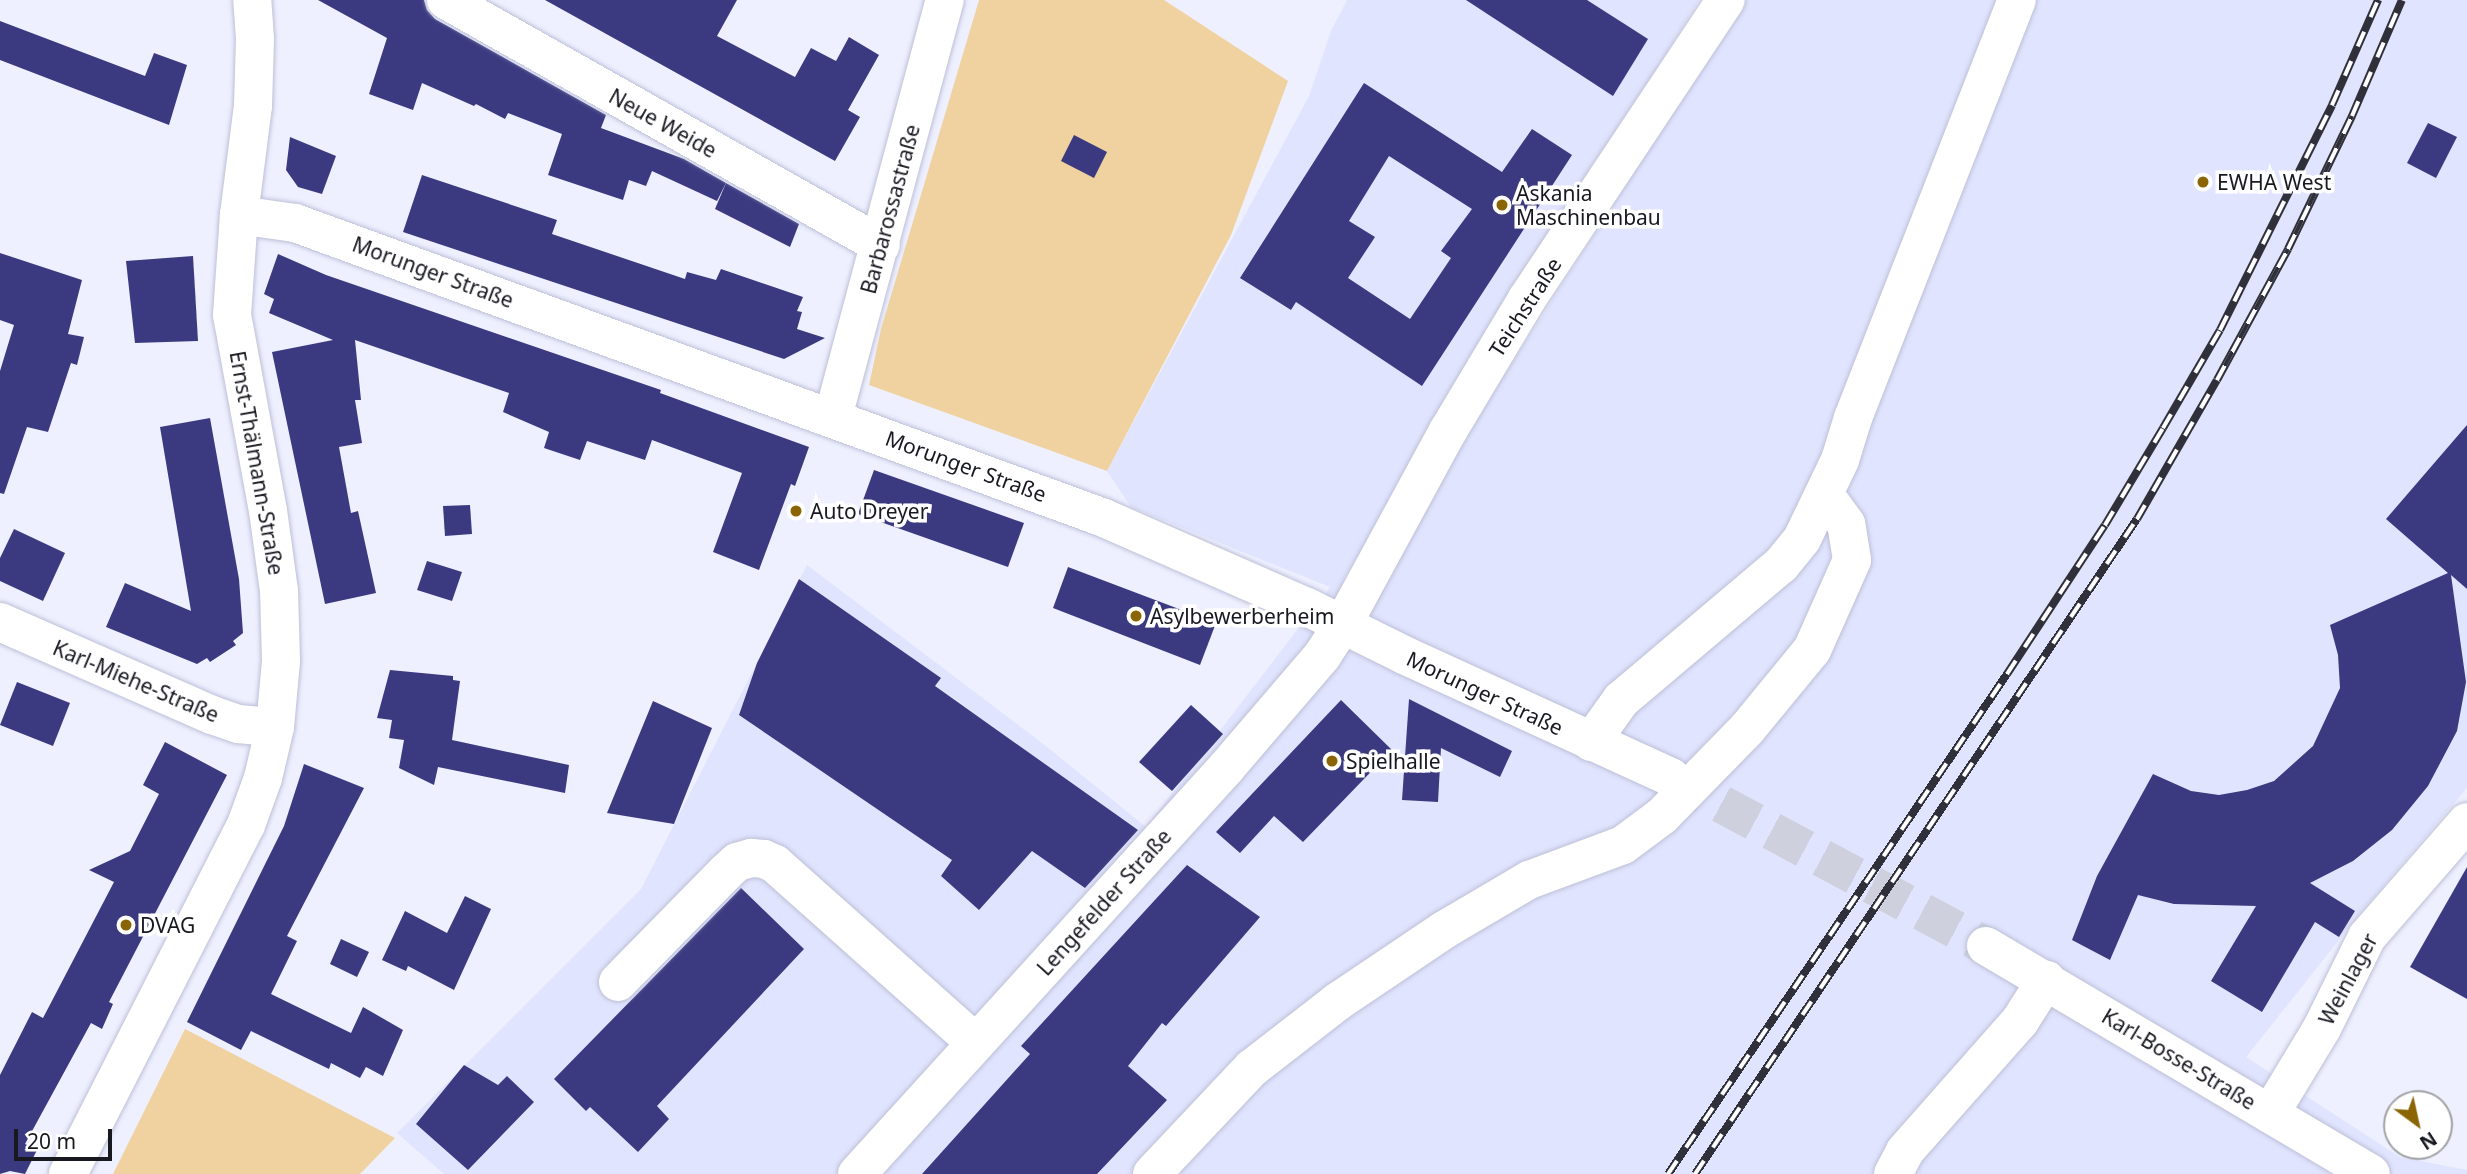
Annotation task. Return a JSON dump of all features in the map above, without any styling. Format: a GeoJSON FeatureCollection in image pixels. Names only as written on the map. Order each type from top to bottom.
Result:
{"type":"FeatureCollection","features":[{"type":"Feature","properties":{"kind":"street","name":"Ernst-Thälmann-Straße"},"geometry":{"type":"LineString","coordinates":[[68,1174],[246,825],[263,778],[275,727],[281,662],[279,591],[268,511],[232,315],[239,215],[253,93],[255,39],[252,0]]}},
{"type":"Feature","properties":{"kind":"street","name":"Neue Weide"},"geometry":{"type":"LineString","coordinates":[[446,0],[881,245]]}},
{"type":"Feature","properties":{"kind":"street","name":"Barbarossastraße"},"geometry":{"type":"LineString","coordinates":[[833,417],[945,0]]}},
{"type":"Feature","properties":{"kind":"street","name":"Teichstraße"},"geometry":{"type":"LineString","coordinates":[[1343,624],[1448,431],[1527,299],[1726,0]]}},
{"type":"Feature","properties":{"kind":"street"},"geometry":{"type":"LineString","coordinates":[[1591,742],[1620,700],[1781,565],[1802,539],[1825,495],[2018,0]]}},
{"type":"Feature","properties":{"kind":"street","name":"Morunger Straße"},"geometry":{"type":"LineString","coordinates":[[239,215],[295,223],[1104,518],[1343,624],[1671,777]]}},
{"type":"Feature","properties":{"kind":"street"},"geometry":{"type":"LineString","coordinates":[[1152,1174],[1252,1069],[1337,1002],[1444,930],[1529,880],[1623,845],[1662,816],[1747,729],[1812,650],[1852,560],[1846,524],[1825,495]]}},
{"type":"Feature","properties":{"kind":"street","name":"Karl-Miehe-Straße"},"geometry":{"type":"LineString","coordinates":[[0,622],[212,715],[238,724],[275,727]]}},
{"type":"Feature","properties":{"kind":"street","name":"Lengefelder Straße"},"geometry":{"type":"LineString","coordinates":[[857,1174],[1268,720],[1312,669],[1343,624]]}},
{"type":"Feature","properties":{"kind":"street","name":"Weinlager"},"geometry":{"type":"LineString","coordinates":[[2270,1114],[2319,1034],[2367,937],[2467,822]]}},
{"type":"Feature","properties":{"kind":"street"},"geometry":{"type":"LineString","coordinates":[[618,982],[726,872],[751,858],[764,859],[775,864],[976,1044]]}},
{"type":"Feature","properties":{"kind":"street","name":"Karl-Bosse-Straße"},"geometry":{"type":"LineString","coordinates":[[1986,946],[2371,1174]]}},
{"type":"Feature","properties":{"kind":"street"},"geometry":{"type":"LineString","coordinates":[[1893,1174],[1905,1151],[2014,1029],[2046,980]]}},
{"type":"Feature","properties":{"kind":"shaded area"},"geometry":{"type":"Polygon","coordinates":[[[979,0],[1164,0],[1288,81],[1231,235],[1107,471],[869,385],[881,329],[979,0]]]}},
{"type":"Feature","properties":{"kind":"shaded area"},"geometry":{"type":"Polygon","coordinates":[[[1347,0],[1699,0],[1344,578],[1363,587],[1453,455],[1745,0],[2467,0],[2467,788],[2362,911],[2246,1057],[2383,1146],[2383,1160],[2415,1160],[2467,1170],[2467,1174],[444,1174],[397,1133],[641,889],[807,565],[1042,743],[1146,827],[1330,587],[1131,507],[1107,471],[1309,96],[1331,31],[1347,0]]]}},
{"type":"Feature","properties":{"kind":"shaded area"},"geometry":{"type":"Polygon","coordinates":[[[185,1029],[395,1138],[360,1174],[113,1174],[185,1029]]]}},
{"type":"Feature","properties":{"kind":"building"},"geometry":{"type":"Polygon","coordinates":[[[318,0],[424,0],[427,10],[435,19],[606,115],[601,128],[684,159],[726,183],[717,201],[652,171],[646,186],[629,180],[623,200],[548,175],[562,134],[508,113],[505,119],[476,104],[474,106],[422,83],[413,110],[369,94],[387,38],[318,0]]]}},
{"type":"Feature","properties":{"kind":"building"},"geometry":{"type":"Polygon","coordinates":[[[545,0],[737,0],[717,36],[795,77],[811,48],[836,61],[849,37],[879,55],[848,110],[860,117],[835,161],[545,0]]]}},
{"type":"Feature","properties":{"kind":"building"},"geometry":{"type":"Polygon","coordinates":[[[1466,0],[1587,0],[1648,39],[1613,96],[1466,0]]]}},
{"type":"Feature","properties":{"kind":"building"},"geometry":{"type":"Polygon","coordinates":[[[0,21],[145,76],[154,53],[187,65],[169,125],[0,60],[0,21]]]}},
{"type":"Feature","properties":{"kind":"building"},"geometry":{"type":"Polygon","coordinates":[[[1364,83],[1502,172],[1532,129],[1572,155],[1422,386],[1296,302],[1291,310],[1240,278],[1364,83]],[[1389,156],[1349,221],[1375,237],[1348,278],[1410,319],[1451,258],[1441,251],[1472,209],[1389,156]]]}},
{"type":"Feature","properties":{"kind":"building"},"geometry":{"type":"Polygon","coordinates":[[[2428,123],[2457,137],[2436,178],[2407,163],[2428,123]]]}},
{"type":"Feature","properties":{"kind":"building"},"geometry":{"type":"Polygon","coordinates":[[[1074,135],[1107,152],[1094,178],[1061,161],[1074,135]]]}},
{"type":"Feature","properties":{"kind":"building"},"geometry":{"type":"Polygon","coordinates":[[[290,137],[336,156],[322,194],[298,187],[286,170],[290,137]]]}},
{"type":"Feature","properties":{"kind":"building"},"geometry":{"type":"Polygon","coordinates":[[[422,175],[557,220],[552,234],[685,279],[687,272],[716,280],[721,269],[803,297],[797,311],[802,312],[797,329],[825,338],[784,359],[403,232],[422,175]]]}},
{"type":"Feature","properties":{"kind":"building"},"geometry":{"type":"Polygon","coordinates":[[[726,183],[799,224],[790,247],[715,209],[726,183]]]}},
{"type":"Feature","properties":{"kind":"building"},"geometry":{"type":"Polygon","coordinates":[[[0,253],[82,280],[68,334],[84,337],[77,365],[71,363],[48,432],[27,427],[4,494],[0,493],[0,371],[14,325],[0,320],[0,253]]]}},
{"type":"Feature","properties":{"kind":"building"},"geometry":{"type":"Polygon","coordinates":[[[278,254],[326,275],[661,390],[660,393],[809,447],[795,486],[791,484],[759,570],[713,552],[742,473],[652,440],[645,460],[587,441],[580,460],[544,448],[549,432],[503,412],[509,393],[355,340],[361,400],[355,400],[362,443],[339,447],[351,513],[358,511],[376,593],[325,604],[272,352],[333,340],[269,313],[274,299],[264,294],[278,254]]]}},
{"type":"Feature","properties":{"kind":"building"},"geometry":{"type":"Polygon","coordinates":[[[193,256],[198,341],[135,343],[126,261],[193,256]]]}},
{"type":"Feature","properties":{"kind":"building"},"geometry":{"type":"Polygon","coordinates":[[[210,418],[239,579],[243,633],[233,641],[236,645],[210,662],[207,658],[197,664],[106,627],[125,583],[191,611],[160,427],[210,418]]]}},
{"type":"Feature","properties":{"kind":"building"},"geometry":{"type":"Polygon","coordinates":[[[2467,425],[2467,589],[2451,575],[2466,682],[2457,731],[2428,786],[2392,830],[2353,861],[2310,883],[2355,911],[2339,937],[2315,922],[2262,1012],[2211,981],[2256,906],[2174,904],[2138,895],[2110,960],[2072,940],[2097,876],[2153,774],[2191,791],[2219,795],[2274,781],[2313,746],[2340,688],[2338,655],[2330,625],[2448,573],[2386,519],[2467,425]]]}},
{"type":"Feature","properties":{"kind":"building"},"geometry":{"type":"Polygon","coordinates":[[[874,470],[1024,523],[1008,567],[858,514],[874,470]]]}},
{"type":"Feature","properties":{"kind":"building"},"geometry":{"type":"Polygon","coordinates":[[[470,505],[472,534],[445,536],[443,506],[470,505]]]}},
{"type":"Feature","properties":{"kind":"building"},"geometry":{"type":"Polygon","coordinates":[[[14,529],[65,553],[43,601],[0,581],[0,558],[14,529]]]}},
{"type":"Feature","properties":{"kind":"building"},"geometry":{"type":"Polygon","coordinates":[[[427,561],[462,572],[452,601],[417,590],[427,561]]]}},
{"type":"Feature","properties":{"kind":"building","name":"Asylbewerberheim"},"geometry":{"type":"Polygon","coordinates":[[[1068,567],[1216,623],[1200,665],[1053,608],[1068,567]]]}},
{"type":"Feature","properties":{"kind":"building"},"geometry":{"type":"Polygon","coordinates":[[[799,579],[941,678],[935,686],[1138,830],[1085,888],[1032,851],[979,910],[941,876],[952,860],[739,715],[757,663],[799,579]]]}},
{"type":"Feature","properties":{"kind":"building"},"geometry":{"type":"Polygon","coordinates":[[[390,670],[453,676],[453,680],[460,681],[452,740],[569,765],[565,793],[438,767],[434,785],[399,768],[404,740],[389,738],[392,720],[377,718],[390,670]]]}},
{"type":"Feature","properties":{"kind":"building"},"geometry":{"type":"Polygon","coordinates":[[[17,682],[70,703],[53,746],[0,725],[17,682]]]}},
{"type":"Feature","properties":{"kind":"building"},"geometry":{"type":"Polygon","coordinates":[[[1409,699],[1512,751],[1500,777],[1441,748],[1438,802],[1402,800],[1409,699]]]}},
{"type":"Feature","properties":{"kind":"building","name":"Spielhalle"},"geometry":{"type":"Polygon","coordinates":[[[1341,700],[1392,750],[1303,842],[1274,816],[1240,853],[1216,832],[1341,700]]]}},
{"type":"Feature","properties":{"kind":"building"},"geometry":{"type":"Polygon","coordinates":[[[653,701],[712,728],[674,824],[607,813],[653,701]]]}},
{"type":"Feature","properties":{"kind":"building"},"geometry":{"type":"Polygon","coordinates":[[[1191,705],[1223,734],[1172,791],[1139,762],[1191,705]]]}},
{"type":"Feature","properties":{"kind":"building"},"geometry":{"type":"Polygon","coordinates":[[[165,742],[227,775],[109,1002],[113,1004],[102,1029],[91,1023],[25,1144],[37,1150],[25,1174],[10,1171],[0,1174],[0,1075],[32,1012],[43,1018],[114,882],[89,870],[130,851],[159,794],[143,785],[165,742]]]}},
{"type":"Feature","properties":{"kind":"building"},"geometry":{"type":"Polygon","coordinates":[[[304,764],[364,788],[287,936],[297,941],[271,994],[351,1033],[363,1007],[403,1030],[383,1076],[366,1067],[360,1078],[331,1063],[329,1069],[251,1031],[241,1050],[187,1022],[284,826],[304,764]]]}},
{"type":"Feature","properties":{"kind":"building"},"geometry":{"type":"Polygon","coordinates":[[[1187,865],[1260,917],[1166,1026],[1162,1023],[1128,1066],[1167,1100],[1097,1174],[922,1174],[1030,1054],[1021,1046],[1187,865]]]}},
{"type":"Feature","properties":{"kind":"building"},"geometry":{"type":"Polygon","coordinates":[[[2467,867],[2467,999],[2410,967],[2467,867]]]}},
{"type":"Feature","properties":{"kind":"building"},"geometry":{"type":"Polygon","coordinates":[[[741,888],[804,949],[657,1106],[669,1119],[638,1152],[590,1107],[586,1111],[554,1079],[741,888]]]}},
{"type":"Feature","properties":{"kind":"building"},"geometry":{"type":"Polygon","coordinates":[[[465,896],[491,909],[454,990],[408,966],[406,971],[382,960],[405,911],[447,933],[465,896]]]}},
{"type":"Feature","properties":{"kind":"building"},"geometry":{"type":"Polygon","coordinates":[[[341,939],[369,952],[357,977],[330,964],[341,939]]]}},
{"type":"Feature","properties":{"kind":"building"},"geometry":{"type":"Polygon","coordinates":[[[464,1065],[498,1085],[507,1076],[534,1102],[468,1170],[416,1124],[464,1065]]]}},
{"type":"Feature","properties":{"kind":"tunnel"},"geometry":{"type":"LineString","coordinates":[[1671,777],[1986,946]]}},
{"type":"Feature","properties":{"kind":"railway"},"geometry":{"type":"LineString","coordinates":[[1668,1174],[2105,525],[2220,330],[2332,105],[2378,0]]}},
{"type":"Feature","properties":{"kind":"railway"},"geometry":{"type":"LineString","coordinates":[[1695,1174],[2137,519],[2288,249],[2352,116],[2402,0]]}},
{"type":"Feature","properties":{"kind":"place","name":"EWHA West"},"geometry":{"type":"Point","coordinates":[2203,182]}},
{"type":"Feature","properties":{"kind":"place","name":"Askania Maschinenbau"},"geometry":{"type":"Point","coordinates":[1502,205]}},
{"type":"Feature","properties":{"kind":"place","name":"Auto Dreyer"},"geometry":{"type":"Point","coordinates":[796,511]}},
{"type":"Feature","properties":{"kind":"place","name":"Asylbewerberheim"},"geometry":{"type":"Point","coordinates":[1136,616]}},
{"type":"Feature","properties":{"kind":"place","name":"Spielhalle"},"geometry":{"type":"Point","coordinates":[1332,761]}},
{"type":"Feature","properties":{"kind":"place","name":"DVAG"},"geometry":{"type":"Point","coordinates":[126,925]}}]}
